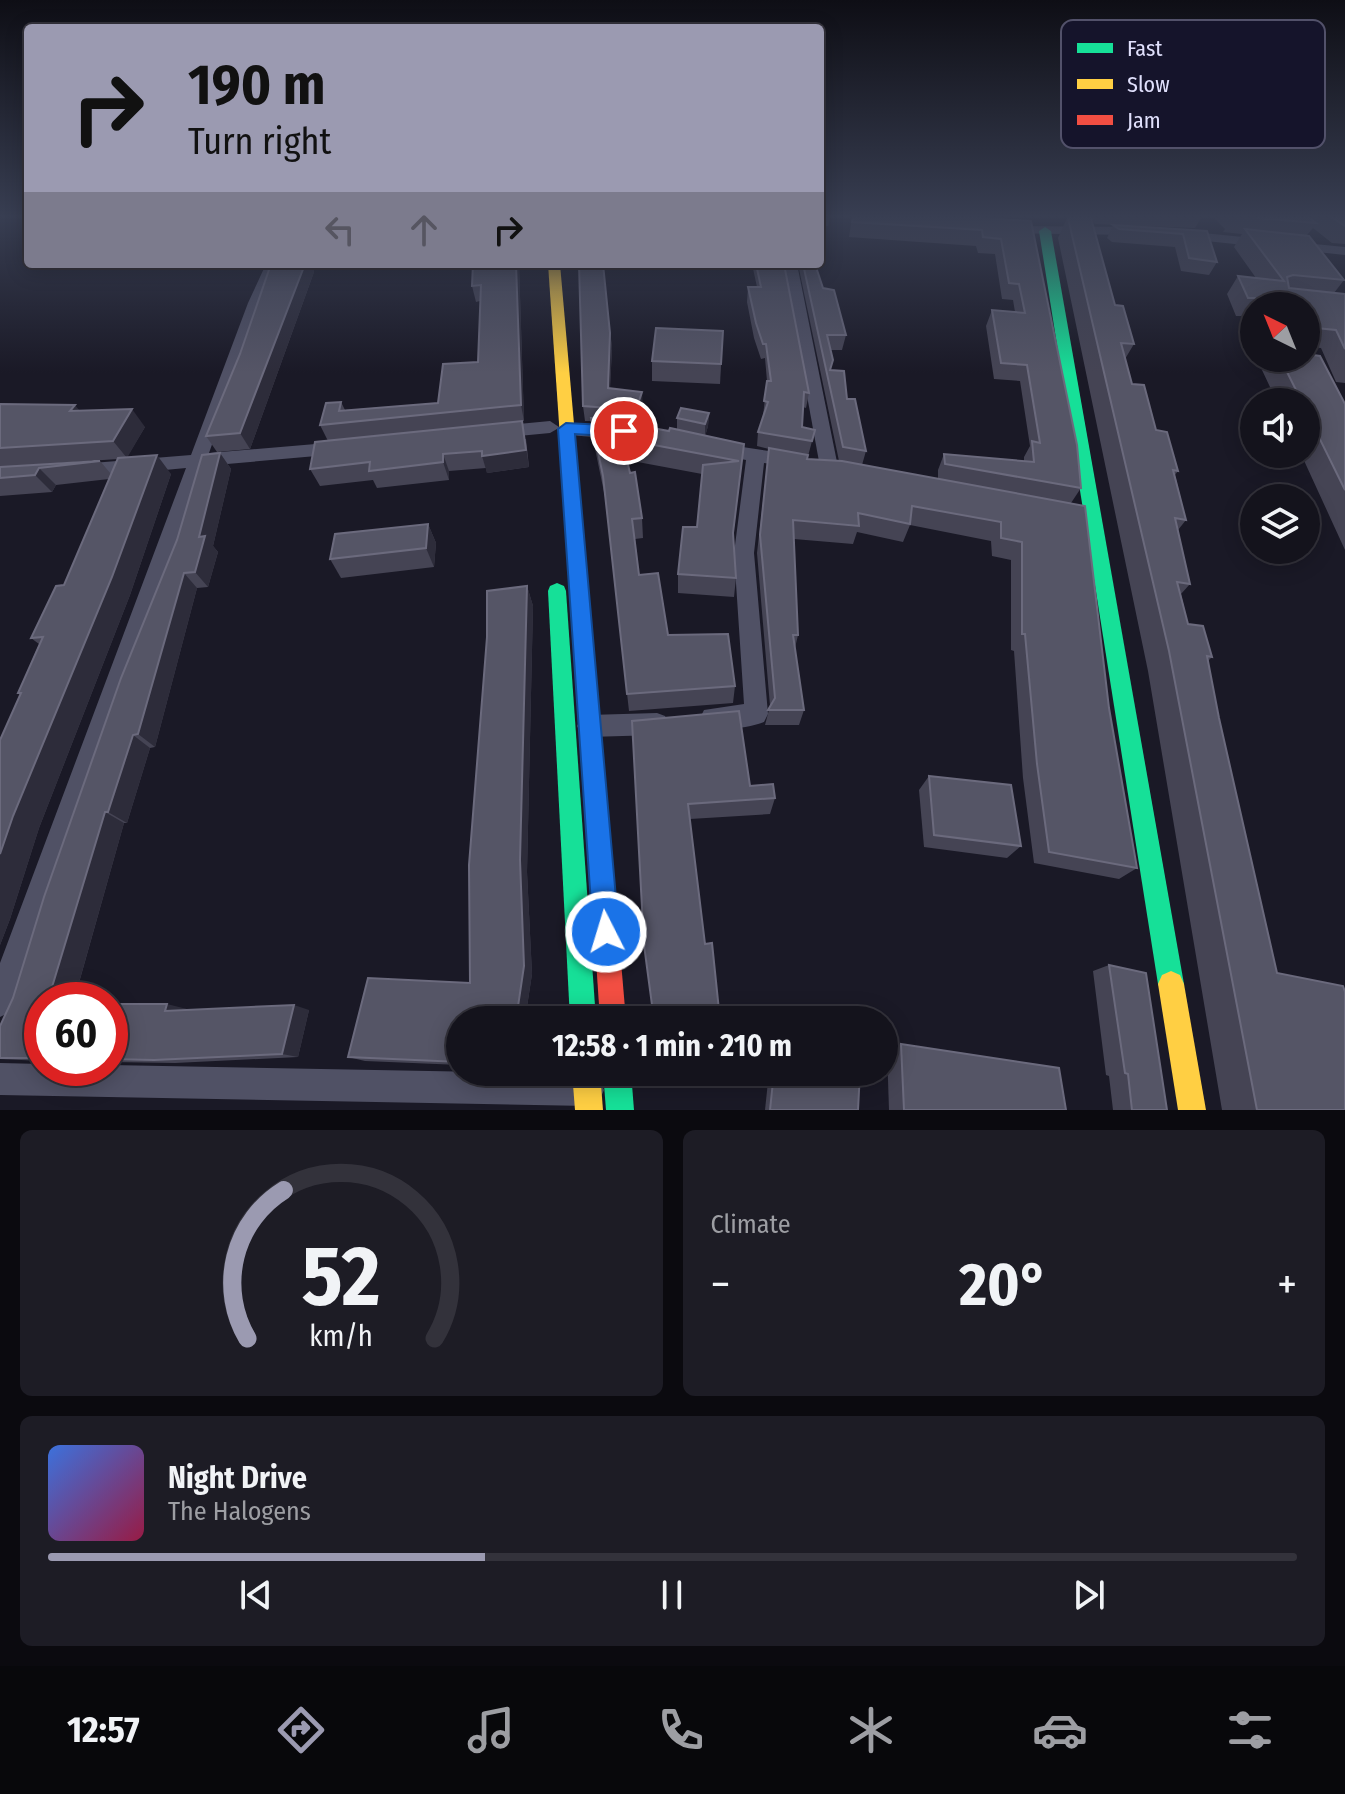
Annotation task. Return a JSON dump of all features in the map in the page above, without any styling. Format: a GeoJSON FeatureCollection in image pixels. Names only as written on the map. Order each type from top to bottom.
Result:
{"type":"FeatureCollection","features":[{"type":"Feature","properties":{"kind":"main road"},"geometry":{"type":"LineString","coordinates":[[542,270],[589,726],[612,1006]]}},
{"type":"Feature","properties":{"kind":"main road"},"geometry":{"type":"LineString","coordinates":[[554,270],[558,428],[554,505]]}},
{"type":"Feature","properties":{"kind":"main road"},"geometry":{"type":"LineString","coordinates":[[1051,270],[1086,517],[1192,1110]]}},
{"type":"Feature","properties":{"kind":"main road"},"geometry":{"type":"LineString","coordinates":[[556,567],[582,1006]]}},
{"type":"Feature","properties":{"kind":"main road"},"geometry":{"type":"LineString","coordinates":[[618,1086],[620,1110]]}},
{"type":"Feature","properties":{"kind":"street"},"geometry":{"type":"LineString","coordinates":[[0,1002],[255,303],[270,270]]}},
{"type":"Feature","properties":{"kind":"street"},"geometry":{"type":"LineString","coordinates":[[702,447],[837,468],[791,270]]}},
{"type":"Feature","properties":{"kind":"street"},"geometry":{"type":"LineString","coordinates":[[474,435],[558,428],[637,434]]}},
{"type":"Feature","properties":{"kind":"street"},"geometry":{"type":"LineString","coordinates":[[61,472],[198,463],[351,447]]}},
{"type":"Feature","properties":{"kind":"street"},"geometry":{"type":"LineString","coordinates":[[589,726],[756,714],[744,553],[756,454]]}},
{"type":"Feature","properties":{"kind":"street"},"geometry":{"type":"LineString","coordinates":[[0,1079],[588,1091]]}},
{"type":"Feature","properties":{"kind":"building"},"geometry":{"type":"Polygon","coordinates":[[[269,270],[303,270],[240,433],[206,436],[240,354],[269,270]]]}},
{"type":"Feature","properties":{"kind":"building"},"geometry":{"type":"Polygon","coordinates":[[[473,270],[516,270],[521,405],[320,425],[326,403],[341,402],[339,411],[438,403],[443,364],[478,362],[481,285],[472,286],[473,270]]]}},
{"type":"Feature","properties":{"kind":"building"},"geometry":{"type":"Polygon","coordinates":[[[579,270],[604,270],[610,333],[608,388],[642,392],[636,410],[583,406],[579,270]]]}},
{"type":"Feature","properties":{"kind":"building"},"geometry":{"type":"Polygon","coordinates":[[[757,270],[785,270],[809,393],[804,392],[802,427],[815,430],[812,441],[758,432],[768,402],[764,401],[767,381],[771,381],[766,344],[763,344],[756,323],[748,287],[761,287],[757,270]]]}},
{"type":"Feature","properties":{"kind":"building"},"geometry":{"type":"Polygon","coordinates":[[[804,270],[817,270],[823,288],[834,290],[846,335],[827,335],[833,360],[830,370],[844,371],[847,399],[855,399],[866,451],[843,447],[804,270]]]}},
{"type":"Feature","properties":{"kind":"building"},"geometry":{"type":"Polygon","coordinates":[[[1007,270],[1041,270],[1077,445],[1081,488],[945,464],[944,454],[1034,462],[1032,441],[1040,443],[1027,365],[1001,363],[992,310],[1025,313],[1019,284],[1009,283],[1007,270]]]}},
{"type":"Feature","properties":{"kind":"building"},"geometry":{"type":"Polygon","coordinates":[[[1080,270],[1105,270],[1115,305],[1123,306],[1134,344],[1121,343],[1132,384],[1144,385],[1156,430],[1167,432],[1178,471],[1173,470],[1186,520],[1175,518],[1190,584],[1177,582],[1188,624],[1203,626],[1212,657],[1207,656],[1219,718],[1277,973],[1343,986],[1345,992],[1345,1110],[1257,1110],[1169,651],[1080,270]]]}},
{"type":"Feature","properties":{"kind":"building"},"geometry":{"type":"Polygon","coordinates":[[[1276,270],[1336,270],[1344,280],[1287,277],[1289,288],[1345,294],[1345,349],[1336,330],[1320,328],[1320,292],[1245,292],[1238,276],[1284,281],[1276,270]]]}},
{"type":"Feature","properties":{"kind":"building"},"geometry":{"type":"Polygon","coordinates":[[[656,328],[723,331],[721,364],[652,361],[656,328]]]}},
{"type":"Feature","properties":{"kind":"building"},"geometry":{"type":"Polygon","coordinates":[[[1320,356],[1345,404],[1345,490],[1320,439],[1320,388],[1295,388],[1287,372],[1320,372],[1320,356]]]}},
{"type":"Feature","properties":{"kind":"building"},"geometry":{"type":"Polygon","coordinates":[[[0,404],[75,405],[70,411],[132,409],[113,441],[0,448],[0,404]]]}},
{"type":"Feature","properties":{"kind":"building"},"geometry":{"type":"Polygon","coordinates":[[[681,408],[709,413],[705,424],[677,418],[681,408]]]}},
{"type":"Feature","properties":{"kind":"building"},"geometry":{"type":"Polygon","coordinates":[[[591,418],[622,419],[631,421],[630,424],[669,431],[670,428],[744,444],[733,533],[736,578],[678,574],[683,527],[697,527],[703,465],[739,461],[622,439],[630,473],[635,472],[642,518],[632,519],[639,575],[658,573],[668,635],[728,634],[735,686],[627,694],[603,476],[591,418]]]}},
{"type":"Feature","properties":{"kind":"building"},"geometry":{"type":"Polygon","coordinates":[[[522,421],[526,450],[482,456],[482,451],[443,454],[443,462],[369,471],[370,462],[310,469],[315,442],[522,421]]]}},
{"type":"Feature","properties":{"kind":"building"},"geometry":{"type":"Polygon","coordinates":[[[769,448],[808,455],[807,459],[842,461],[1085,506],[1109,708],[1137,868],[1049,852],[1025,634],[1022,634],[1022,542],[1001,538],[1001,522],[912,506],[910,524],[858,513],[859,526],[793,520],[798,635],[793,635],[804,710],[768,710],[775,698],[760,535],[769,448]]]}},
{"type":"Feature","properties":{"kind":"building"},"geometry":{"type":"Polygon","coordinates":[[[220,453],[199,537],[205,536],[195,572],[184,573],[138,734],[133,735],[108,812],[105,812],[54,982],[24,982],[24,1058],[0,1058],[0,1026],[13,998],[44,897],[121,678],[177,540],[202,455],[220,453]]]}},
{"type":"Feature","properties":{"kind":"building"},"geometry":{"type":"Polygon","coordinates":[[[157,455],[112,577],[0,854],[0,740],[43,637],[31,638],[56,586],[64,585],[118,458],[157,455]]]}},
{"type":"Feature","properties":{"kind":"building"},"geometry":{"type":"Polygon","coordinates":[[[100,461],[39,468],[35,475],[0,478],[0,467],[100,461]]]}},
{"type":"Feature","properties":{"kind":"building"},"geometry":{"type":"Polygon","coordinates":[[[428,524],[426,548],[330,559],[335,534],[428,524]]]}},
{"type":"Feature","properties":{"kind":"building"},"geometry":{"type":"Polygon","coordinates":[[[527,586],[520,860],[524,966],[518,1006],[446,1006],[446,1061],[348,1057],[368,978],[470,983],[469,865],[487,637],[487,591],[527,586]]]}},
{"type":"Feature","properties":{"kind":"building"},"geometry":{"type":"Polygon","coordinates":[[[739,711],[750,786],[773,784],[775,798],[688,804],[705,944],[712,943],[719,1006],[652,1006],[644,945],[632,721],[739,711]]]}},
{"type":"Feature","properties":{"kind":"building"},"geometry":{"type":"Polygon","coordinates":[[[929,776],[1011,785],[1021,846],[934,835],[929,776]]]}},
{"type":"Feature","properties":{"kind":"building"},"geometry":{"type":"Polygon","coordinates":[[[1109,965],[1146,973],[1167,1110],[1132,1110],[1109,965]]]}},
{"type":"Feature","properties":{"kind":"building"},"geometry":{"type":"Polygon","coordinates":[[[128,1004],[167,1004],[165,1011],[294,1005],[282,1054],[128,1059],[128,1004]]]}},
{"type":"Feature","properties":{"kind":"building"},"geometry":{"type":"Polygon","coordinates":[[[901,1044],[1059,1068],[1066,1110],[904,1110],[901,1044]]]}},
{"type":"Feature","properties":{"kind":"building"},"geometry":{"type":"Polygon","coordinates":[[[773,1086],[859,1086],[858,1110],[770,1110],[773,1086]]]}},
{"type":"Feature","properties":{"kind":"traffic: fast"},"geometry":{"type":"LineString","coordinates":[[1051,270],[1171,984]]}},
{"type":"Feature","properties":{"kind":"traffic: fast"},"geometry":{"type":"LineString","coordinates":[[557,591],[582,1006]]}},
{"type":"Feature","properties":{"kind":"traffic: fast"},"geometry":{"type":"LineString","coordinates":[[618,1086],[620,1110]]}},
{"type":"Feature","properties":{"kind":"traffic: slow"},"geometry":{"type":"LineString","coordinates":[[554,270],[605,915]]}},
{"type":"Feature","properties":{"kind":"traffic: slow"},"geometry":{"type":"LineString","coordinates":[[1171,984],[1192,1110]]}},
{"type":"Feature","properties":{"kind":"traffic: slow"},"geometry":{"type":"LineString","coordinates":[[587,1086],[589,1110]]}},
{"type":"Feature","properties":{"kind":"traffic: jam"},"geometry":{"type":"LineString","coordinates":[[605,915],[612,1006]]}},
{"type":"Feature","properties":{"kind":"route"},"geometry":{"type":"LineString","coordinates":[[606,932],[566,429],[624,431]]}}]}
